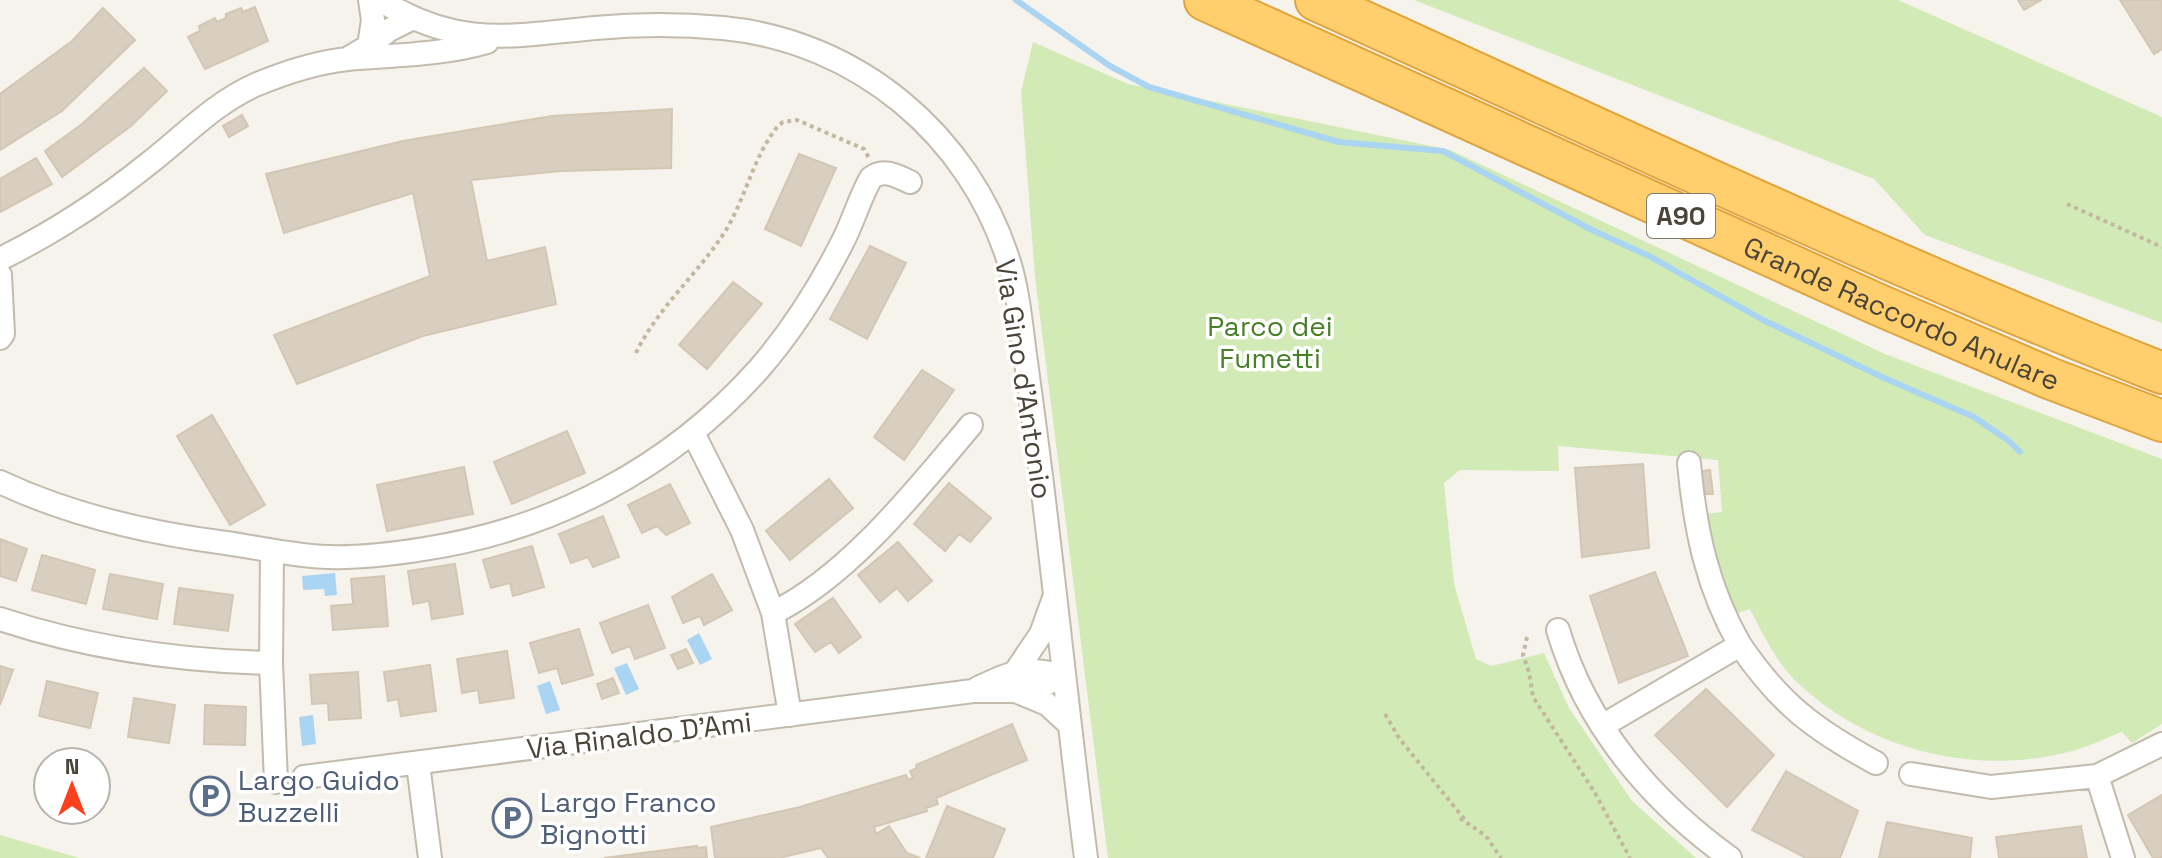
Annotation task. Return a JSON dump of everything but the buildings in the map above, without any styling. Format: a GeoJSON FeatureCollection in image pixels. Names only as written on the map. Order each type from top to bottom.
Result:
{"type":"FeatureCollection","features":[{"type":"Feature","properties":{"kind":"highway","name":"Grande Raccordo Anulare"},"geometry":{"type":"LineString","coordinates":[[1205,0],[1865,299],[2049,378],[2162,421]]}},
{"type":"Feature","properties":{"kind":"highway","name":"Grande Raccordo Anulare"},"geometry":{"type":"LineString","coordinates":[[1316,0],[1825,232],[2006,311],[2162,373]]}},
{"type":"Feature","properties":{"kind":"street"},"geometry":{"type":"LineString","coordinates":[[369,46],[373,20],[370,0]]}},
{"type":"Feature","properties":{"kind":"street"},"geometry":{"type":"LineString","coordinates":[[380,0],[413,18],[464,34],[501,38]]}},
{"type":"Feature","properties":{"kind":"street"},"geometry":{"type":"LineString","coordinates":[[346,59],[413,18]]}},
{"type":"Feature","properties":{"kind":"street"},"geometry":{"type":"LineString","coordinates":[[393,56],[407,42],[413,18]]}},
{"type":"Feature","properties":{"kind":"street","name":"Via Gino d'Antonio"},"geometry":{"type":"LineString","coordinates":[[501,38],[646,26],[712,27],[753,32],[815,50],[865,74],[928,124],[960,162],[981,196],[1001,238],[1011,271],[1023,338],[1064,676]]}},
{"type":"Feature","properties":{"kind":"street"},"geometry":{"type":"LineString","coordinates":[[0,259],[106,196],[230,98],[276,77],[346,59],[460,48],[501,38]]}},
{"type":"Feature","properties":{"kind":"street"},"geometry":{"type":"LineString","coordinates":[[0,482],[65,508],[112,522],[272,552],[329,557],[392,554],[501,533],[588,500],[641,470],[693,433],[756,372],[789,330],[834,257],[868,184],[876,174],[891,174],[910,182]]}},
{"type":"Feature","properties":{"kind":"street"},"geometry":{"type":"LineString","coordinates":[[0,275],[3,334],[0,338]]}},
{"type":"Feature","properties":{"kind":"street"},"geometry":{"type":"LineString","coordinates":[[773,613],[802,596],[851,556],[920,486],[971,425]]}},
{"type":"Feature","properties":{"kind":"street"},"geometry":{"type":"LineString","coordinates":[[693,433],[742,530],[773,613],[790,715]]}},
{"type":"Feature","properties":{"kind":"street"},"geometry":{"type":"LineString","coordinates":[[1689,463],[1701,552],[1717,602],[1740,645],[1774,691],[1793,709],[1828,736],[1876,763]]}},
{"type":"Feature","properties":{"kind":"street"},"geometry":{"type":"LineString","coordinates":[[272,552],[271,663],[276,782]]}},
{"type":"Feature","properties":{"kind":"street"},"geometry":{"type":"LineString","coordinates":[[1017,681],[1041,634],[1055,593]]}},
{"type":"Feature","properties":{"kind":"street"},"geometry":{"type":"LineString","coordinates":[[0,619],[63,638],[112,648],[202,660],[271,663]]}},
{"type":"Feature","properties":{"kind":"street"},"geometry":{"type":"LineString","coordinates":[[1558,630],[1576,679],[1602,726],[1637,774],[1666,805],[1730,858]]}},
{"type":"Feature","properties":{"kind":"street"},"geometry":{"type":"LineString","coordinates":[[1602,726],[1740,645]]}},
{"type":"Feature","properties":{"kind":"street"},"geometry":{"type":"LineString","coordinates":[[1064,676],[1086,858]]}},
{"type":"Feature","properties":{"kind":"street","name":"Via Rinaldo D'Ami"},"geometry":{"type":"LineString","coordinates":[[304,777],[973,691],[1017,681],[1034,690],[1064,676]]}},
{"type":"Feature","properties":{"kind":"street","name":"Via Rinaldo D'Ami"},"geometry":{"type":"LineString","coordinates":[[1017,681],[1070,725]]}},
{"type":"Feature","properties":{"kind":"street"},"geometry":{"type":"LineString","coordinates":[[1911,774],[1991,787],[2097,776],[2162,744]]}},
{"type":"Feature","properties":{"kind":"street"},"geometry":{"type":"LineString","coordinates":[[418,764],[430,858]]}},
{"type":"Feature","properties":{"kind":"street"},"geometry":{"type":"LineString","coordinates":[[2097,776],[2123,858]]}},
{"type":"Feature","properties":{"kind":"path"},"geometry":{"type":"LineString","coordinates":[[636,353],[646,331],[724,233],[774,131],[783,122],[797,120],[864,149],[876,174]]}},
{"type":"Feature","properties":{"kind":"path"},"geometry":{"type":"LineString","coordinates":[[2067,204],[2162,247]]}},
{"type":"Feature","properties":{"kind":"path"},"geometry":{"type":"LineString","coordinates":[[1527,637],[1523,655],[1533,697],[1595,793],[1630,858]]}},
{"type":"Feature","properties":{"kind":"path"},"geometry":{"type":"LineString","coordinates":[[1385,714],[1399,738],[1463,819],[1486,836],[1501,858]]}},
{"type":"Feature","properties":{"kind":"green space"},"geometry":{"type":"Polygon","coordinates":[[[1414,0],[1898,0],[2162,117],[2162,323],[1925,235],[1874,179],[1414,0]]]}},
{"type":"Feature","properties":{"kind":"green space","name":"Parco dei Fumetti"},"geometry":{"type":"Polygon","coordinates":[[[1033,42],[1128,84],[1450,150],[1885,354],[2162,459],[2162,724],[2132,743],[2122,732],[2064,753],[1994,761],[1924,752],[1859,727],[1829,708],[1793,678],[1772,650],[1750,609],[1735,614],[1719,582],[1704,514],[1722,512],[1718,460],[1558,446],[1559,471],[1460,470],[1444,483],[1454,584],[1476,659],[1491,666],[1544,653],[1569,708],[1632,801],[1696,858],[1108,858],[1035,277],[1021,92],[1033,42]]]}},
{"type":"Feature","properties":{"kind":"green space"},"geometry":{"type":"Polygon","coordinates":[[[0,835],[79,858],[0,858],[0,835]]]}},
{"type":"Feature","properties":{"kind":"water"},"geometry":{"type":"Polygon","coordinates":[[[335,573],[337,595],[325,596],[324,589],[303,590],[302,576],[335,573]]]}},
{"type":"Feature","properties":{"kind":"water"},"geometry":{"type":"Polygon","coordinates":[[[699,633],[712,659],[700,665],[687,640],[699,633]]]}},
{"type":"Feature","properties":{"kind":"water"},"geometry":{"type":"Polygon","coordinates":[[[627,663],[639,689],[626,695],[614,668],[627,663]]]}},
{"type":"Feature","properties":{"kind":"water"},"geometry":{"type":"Polygon","coordinates":[[[550,681],[560,710],[546,714],[537,686],[550,681]]]}},
{"type":"Feature","properties":{"kind":"water"},"geometry":{"type":"Polygon","coordinates":[[[313,715],[316,744],[302,746],[299,717],[313,715]]]}},
{"type":"Feature","properties":{"kind":"waterway"},"geometry":{"type":"LineString","coordinates":[[1016,0],[1110,66],[1149,87],[1339,142],[1443,151],[1592,230],[1649,256],[1763,320],[1974,417],[2020,452]]}},
{"type":"Feature","properties":{"kind":"place","name":"Largo Guido Buzzelli"},"geometry":{"type":"Point","coordinates":[210,796]}},
{"type":"Feature","properties":{"kind":"place","name":"Largo Franco Bignotti"},"geometry":{"type":"Point","coordinates":[512,818]}}]}
